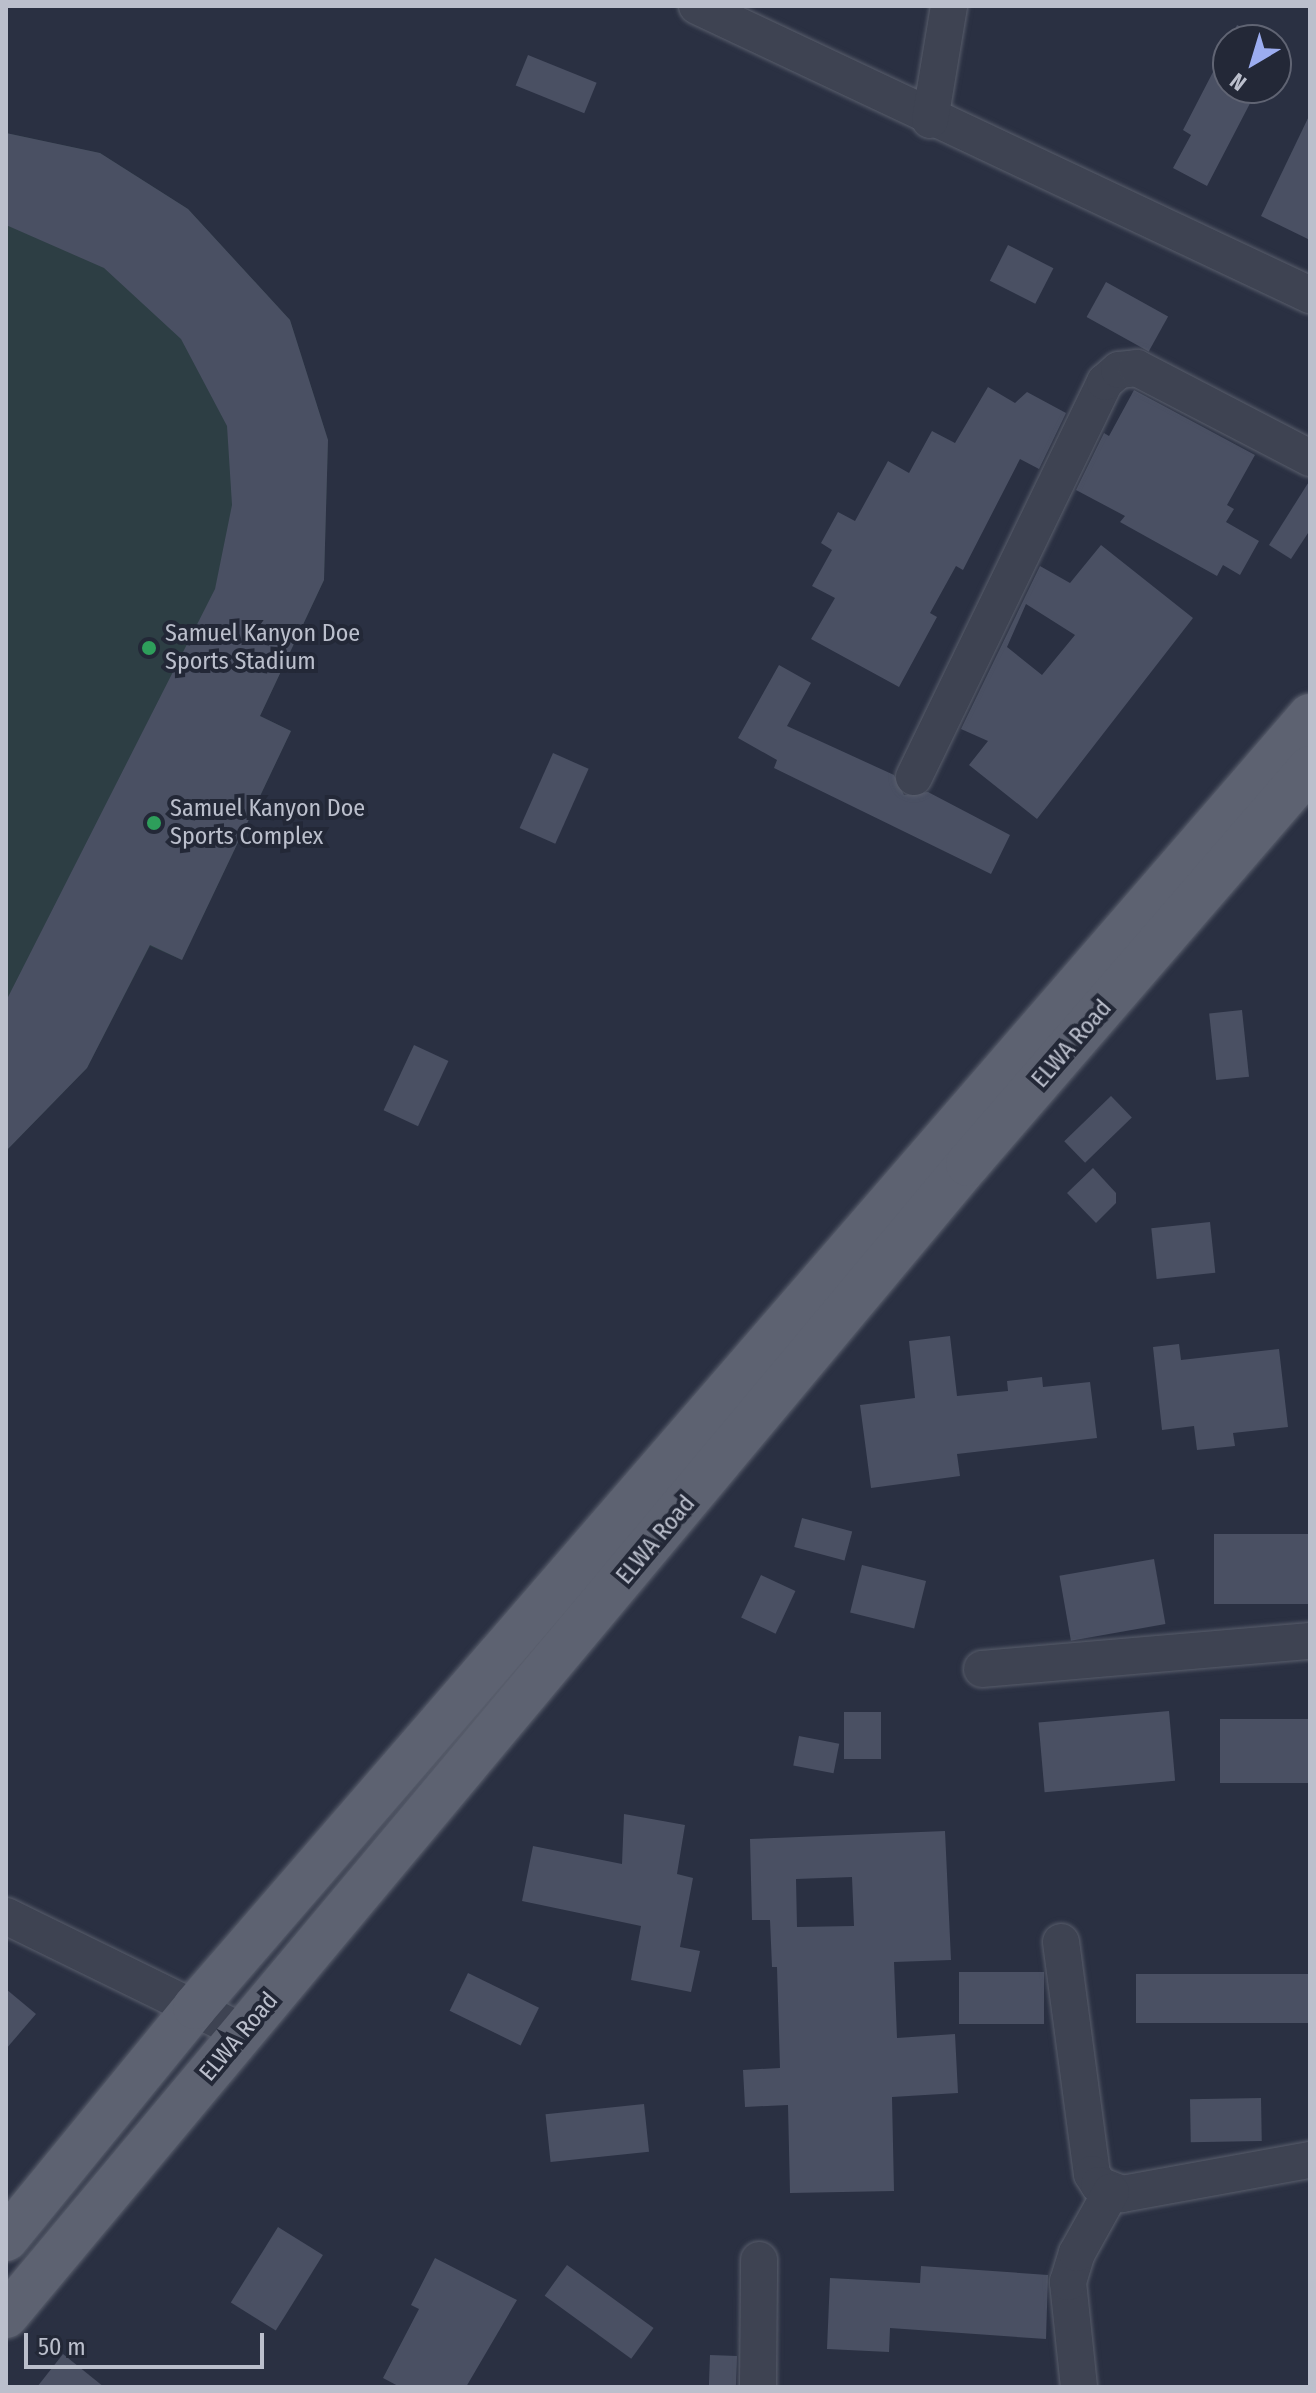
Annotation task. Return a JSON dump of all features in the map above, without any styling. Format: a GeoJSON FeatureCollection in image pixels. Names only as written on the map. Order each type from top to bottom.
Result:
{"type":"FeatureCollection","features":[{"type":"Feature","properties":{"kind":"main road","name":"ELWA Road"},"geometry":{"type":"LineString","coordinates":[[6,2239],[195,2007],[1310,716]]}},
{"type":"Feature","properties":{"kind":"main road","name":"ELWA Road"},"geometry":{"type":"LineString","coordinates":[[6,2316],[968,1164],[1310,768]]}},
{"type":"Feature","properties":{"kind":"street"},"geometry":{"type":"LineString","coordinates":[[697,6],[930,120],[1310,295]]}},
{"type":"Feature","properties":{"kind":"street"},"geometry":{"type":"LineString","coordinates":[[930,120],[949,6]]}},
{"type":"Feature","properties":{"kind":"street"},"geometry":{"type":"LineString","coordinates":[[914,777],[1105,382],[1119,370],[1137,368],[1310,458]]}},
{"type":"Feature","properties":{"kind":"street"},"geometry":{"type":"LineString","coordinates":[[982,1669],[1310,1641]]}},
{"type":"Feature","properties":{"kind":"street"},"geometry":{"type":"LineString","coordinates":[[6,1916],[243,2032]]}},
{"type":"Feature","properties":{"kind":"street"},"geometry":{"type":"LineString","coordinates":[[1061,1942],[1092,2174],[1111,2192]]}},
{"type":"Feature","properties":{"kind":"street"},"geometry":{"type":"LineString","coordinates":[[1111,2192],[1310,2160]]}},
{"type":"Feature","properties":{"kind":"street"},"geometry":{"type":"LineString","coordinates":[[1079,2387],[1068,2282],[1077,2253],[1111,2192]]}},
{"type":"Feature","properties":{"kind":"street"},"geometry":{"type":"LineString","coordinates":[[758,2387],[759,2260]]}},
{"type":"Feature","properties":{"kind":"shaded area","name":"Samuel Kanyon Doe Sports Stadium"},"geometry":{"type":"Polygon","coordinates":[[[6,133],[100,153],[188,209],[290,320],[328,440],[324,580],[260,716],[291,731],[182,960],[150,946],[87,1068],[6,1151],[6,133]]]}},
{"type":"Feature","properties":{"kind":"building"},"geometry":{"type":"Polygon","coordinates":[[[528,55],[597,83],[584,113],[516,86],[528,55]]]}},
{"type":"Feature","properties":{"kind":"building"},"geometry":{"type":"Polygon","coordinates":[[[1212,74],[1212,104],[1250,104],[1207,186],[1173,168],[1191,135],[1183,130],[1212,74]]]}},
{"type":"Feature","properties":{"kind":"building"},"geometry":{"type":"Polygon","coordinates":[[[1310,114],[1310,240],[1261,216],[1310,114]]]}},
{"type":"Feature","properties":{"kind":"building"},"geometry":{"type":"Polygon","coordinates":[[[6,133],[100,153],[188,209],[290,320],[328,440],[324,580],[260,716],[291,731],[182,960],[150,945],[87,1068],[6,1151],[6,1001],[215,589],[232,505],[227,426],[181,339],[104,268],[6,225],[6,133]]]}},
{"type":"Feature","properties":{"kind":"building"},"geometry":{"type":"Polygon","coordinates":[[[1008,245],[1053,268],[1035,304],[990,281],[1008,245]]]}},
{"type":"Feature","properties":{"kind":"building"},"geometry":{"type":"Polygon","coordinates":[[[1106,282],[1168,316],[1149,351],[1087,317],[1106,282]]]}},
{"type":"Feature","properties":{"kind":"building"},"geometry":{"type":"Polygon","coordinates":[[[988,387],[1015,403],[1027,392],[1066,413],[1039,469],[1020,459],[963,570],[956,566],[930,613],[937,617],[899,687],[811,639],[835,598],[812,586],[832,550],[821,543],[838,512],[855,521],[888,461],[909,473],[932,431],[955,443],[988,387]]]}},
{"type":"Feature","properties":{"kind":"building"},"geometry":{"type":"Polygon","coordinates":[[[1134,390],[1255,455],[1227,505],[1234,509],[1226,522],[1259,541],[1240,575],[1223,565],[1217,576],[1120,522],[1125,516],[1076,490],[1104,433],[1109,436],[1134,390]]]}},
{"type":"Feature","properties":{"kind":"building"},"geometry":{"type":"Polygon","coordinates":[[[1310,480],[1310,530],[1291,559],[1269,545],[1310,480]]]}},
{"type":"Feature","properties":{"kind":"building"},"geometry":{"type":"Polygon","coordinates":[[[1101,545],[1193,618],[1037,819],[969,765],[988,741],[961,729],[1040,566],[1070,583],[1101,545]],[[1026,604],[1007,647],[1042,675],[1075,635],[1026,604]]]}},
{"type":"Feature","properties":{"kind":"building"},"geometry":{"type":"Polygon","coordinates":[[[779,665],[811,683],[787,726],[894,775],[904,795],[928,792],[1010,835],[991,874],[774,768],[777,760],[738,738],[779,665]]]}},
{"type":"Feature","properties":{"kind":"building"},"geometry":{"type":"Polygon","coordinates":[[[553,753],[589,769],[555,844],[520,828],[553,753]]]}},
{"type":"Feature","properties":{"kind":"building"},"geometry":{"type":"Polygon","coordinates":[[[1242,1010],[1249,1077],[1216,1080],[1209,1013],[1242,1010]]]}},
{"type":"Feature","properties":{"kind":"building"},"geometry":{"type":"Polygon","coordinates":[[[414,1045],[448,1061],[418,1126],[384,1110],[414,1045]]]}},
{"type":"Feature","properties":{"kind":"building"},"geometry":{"type":"Polygon","coordinates":[[[1111,1096],[1132,1118],[1085,1163],[1064,1141],[1111,1096]]]}},
{"type":"Feature","properties":{"kind":"building"},"geometry":{"type":"Polygon","coordinates":[[[1093,1168],[1116,1193],[1116,1203],[1096,1223],[1067,1193],[1093,1168]]]}},
{"type":"Feature","properties":{"kind":"building"},"geometry":{"type":"Polygon","coordinates":[[[1210,1222],[1215,1273],[1157,1279],[1151,1228],[1210,1222]]]}},
{"type":"Feature","properties":{"kind":"building"},"geometry":{"type":"Polygon","coordinates":[[[950,1336],[957,1396],[1008,1391],[1007,1381],[1042,1377],[1043,1387],[1090,1382],[1097,1438],[957,1454],[960,1476],[871,1488],[860,1405],[915,1398],[909,1341],[950,1336]]]}},
{"type":"Feature","properties":{"kind":"building"},"geometry":{"type":"Polygon","coordinates":[[[1179,1344],[1181,1360],[1279,1349],[1288,1427],[1233,1433],[1235,1446],[1197,1450],[1194,1426],[1162,1430],[1153,1347],[1179,1344]]]}},
{"type":"Feature","properties":{"kind":"building"},"geometry":{"type":"Polygon","coordinates":[[[802,1518],[852,1531],[844,1560],[794,1547],[802,1518]]]}},
{"type":"Feature","properties":{"kind":"building"},"geometry":{"type":"Polygon","coordinates":[[[1214,1534],[1310,1534],[1310,1604],[1214,1604],[1214,1534]]]}},
{"type":"Feature","properties":{"kind":"building"},"geometry":{"type":"Polygon","coordinates":[[[1154,1559],[1165,1624],[1071,1641],[1059,1576],[1154,1559]]]}},
{"type":"Feature","properties":{"kind":"building"},"geometry":{"type":"Polygon","coordinates":[[[862,1565],[926,1581],[914,1629],[850,1613],[862,1565]]]}},
{"type":"Feature","properties":{"kind":"building"},"geometry":{"type":"Polygon","coordinates":[[[761,1575],[795,1591],[776,1634],[741,1618],[761,1575]]]}},
{"type":"Feature","properties":{"kind":"building"},"geometry":{"type":"Polygon","coordinates":[[[1169,1711],[1175,1781],[1045,1792],[1038,1722],[1169,1711]]]}},
{"type":"Feature","properties":{"kind":"building"},"geometry":{"type":"Polygon","coordinates":[[[844,1712],[881,1712],[881,1759],[844,1759],[844,1712]]]}},
{"type":"Feature","properties":{"kind":"building"},"geometry":{"type":"Polygon","coordinates":[[[1220,1719],[1310,1719],[1310,1783],[1220,1783],[1220,1719]]]}},
{"type":"Feature","properties":{"kind":"building"},"geometry":{"type":"Polygon","coordinates":[[[799,1736],[839,1744],[834,1773],[793,1765],[799,1736]]]}},
{"type":"Feature","properties":{"kind":"building"},"geometry":{"type":"Polygon","coordinates":[[[624,1814],[685,1825],[677,1874],[693,1878],[680,1947],[700,1951],[691,1992],[631,1980],[641,1926],[522,1901],[533,1846],[622,1864],[624,1814]]]}},
{"type":"Feature","properties":{"kind":"building"},"geometry":{"type":"Polygon","coordinates":[[[945,1831],[951,1960],[894,1962],[897,2038],[955,2034],[958,2093],[892,2097],[894,2191],[790,2193],[788,2105],[745,2107],[743,2070],[780,2068],[777,1967],[772,1967],[770,1920],[752,1920],[750,1839],[945,1831]],[[852,1877],[796,1879],[797,1927],[854,1926],[852,1877]]]}},
{"type":"Feature","properties":{"kind":"building"},"geometry":{"type":"Polygon","coordinates":[[[959,1972],[1044,1972],[1044,2024],[959,2024],[959,1972]]]}},
{"type":"Feature","properties":{"kind":"building"},"geometry":{"type":"Polygon","coordinates":[[[468,1973],[539,2008],[521,2045],[450,2011],[468,1973]]]}},
{"type":"Feature","properties":{"kind":"building"},"geometry":{"type":"Polygon","coordinates":[[[1136,1974],[1310,1974],[1310,2023],[1136,2023],[1136,1974]]]}},
{"type":"Feature","properties":{"kind":"building"},"geometry":{"type":"Polygon","coordinates":[[[6,1989],[36,2014],[6,2049],[6,1989]]]}},
{"type":"Feature","properties":{"kind":"building"},"geometry":{"type":"Polygon","coordinates":[[[1261,2098],[1262,2141],[1191,2142],[1190,2099],[1261,2098]]]}},
{"type":"Feature","properties":{"kind":"building"},"geometry":{"type":"Polygon","coordinates":[[[644,2104],[649,2152],[551,2162],[546,2114],[644,2104]]]}},
{"type":"Feature","properties":{"kind":"building"},"geometry":{"type":"Polygon","coordinates":[[[278,2227],[323,2255],[276,2331],[231,2302],[278,2227]]]}},
{"type":"Feature","properties":{"kind":"building"},"geometry":{"type":"Polygon","coordinates":[[[435,2258],[517,2300],[466,2387],[400,2387],[383,2378],[419,2309],[411,2305],[435,2258]]]}},
{"type":"Feature","properties":{"kind":"building"},"geometry":{"type":"Polygon","coordinates":[[[567,2265],[654,2328],[631,2359],[545,2296],[567,2265]]]}},
{"type":"Feature","properties":{"kind":"building"},"geometry":{"type":"Polygon","coordinates":[[[921,2266],[1048,2275],[1046,2339],[890,2328],[889,2352],[827,2349],[830,2278],[920,2283],[921,2266]]]}},
{"type":"Feature","properties":{"kind":"building"},"geometry":{"type":"Polygon","coordinates":[[[63,2354],[104,2387],[37,2387],[63,2354]]]}},
{"type":"Feature","properties":{"kind":"building"},"geometry":{"type":"Polygon","coordinates":[[[710,2355],[737,2356],[736,2387],[709,2387],[710,2355]]]}},
{"type":"Feature","properties":{"kind":"place","name":"Samuel Kanyon Doe Sports Stadium"},"geometry":{"type":"Point","coordinates":[149,648]}},
{"type":"Feature","properties":{"kind":"place","name":"Samuel Kanyon Doe Sports Complex"},"geometry":{"type":"Point","coordinates":[154,823]}}]}
